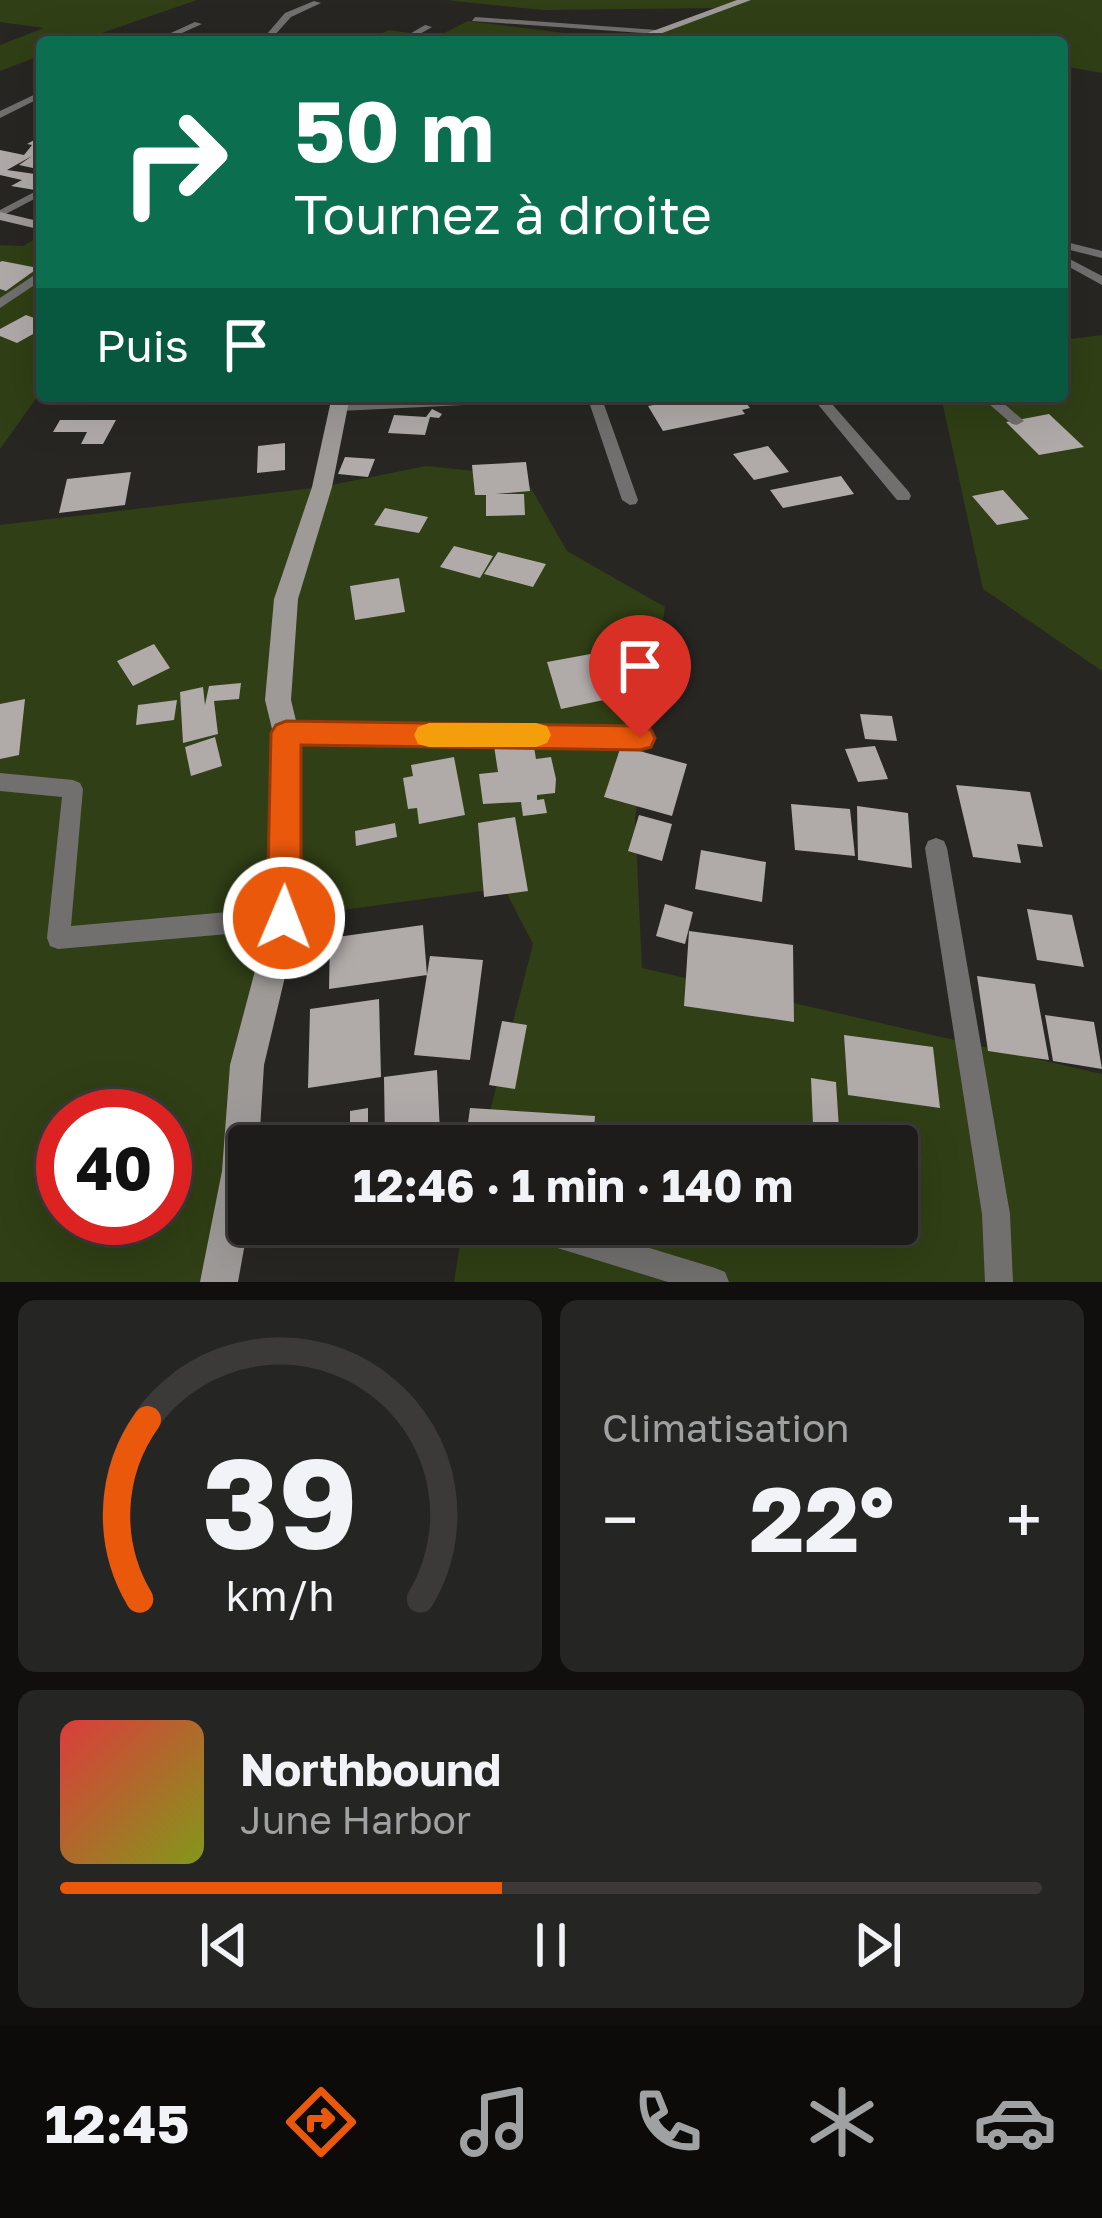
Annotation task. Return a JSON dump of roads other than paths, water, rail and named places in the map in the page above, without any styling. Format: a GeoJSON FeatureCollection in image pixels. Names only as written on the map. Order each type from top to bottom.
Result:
{"type":"FeatureCollection","features":[{"type":"Feature","properties":{"kind":"street"},"geometry":{"type":"LineString","coordinates":[[645,36],[746,0]]}},
{"type":"Feature","properties":{"kind":"street"},"geometry":{"type":"LineString","coordinates":[[269,36],[288,15],[317,3]]}},
{"type":"Feature","properties":{"kind":"street"},"geometry":{"type":"LineString","coordinates":[[475,19],[660,36]]}},
{"type":"Feature","properties":{"kind":"street"},"geometry":{"type":"LineString","coordinates":[[169,36],[198,24]]}},
{"type":"Feature","properties":{"kind":"street"},"geometry":{"type":"LineString","coordinates":[[411,36],[428,27]]}},
{"type":"Feature","properties":{"kind":"street"},"geometry":{"type":"LineString","coordinates":[[0,115],[36,97]]}},
{"type":"Feature","properties":{"kind":"street"},"geometry":{"type":"LineString","coordinates":[[0,215],[36,194]]}},
{"type":"Feature","properties":{"kind":"street"},"geometry":{"type":"LineString","coordinates":[[0,215],[36,224]]}},
{"type":"Feature","properties":{"kind":"street"},"geometry":{"type":"LineString","coordinates":[[1068,246],[1102,255]]}},
{"type":"Feature","properties":{"kind":"street"},"geometry":{"type":"LineString","coordinates":[[1068,261],[1102,281]]}},
{"type":"Feature","properties":{"kind":"street"},"geometry":{"type":"LineString","coordinates":[[0,304],[36,278]]}},
{"type":"Feature","properties":{"kind":"street"},"geometry":{"type":"LineString","coordinates":[[0,288],[19,290]]}},
{"type":"Feature","properties":{"kind":"street"},"geometry":{"type":"LineString","coordinates":[[246,1125],[247,1065],[284,918],[286,733],[278,700],[286,599],[322,488],[341,402]]}},
{"type":"Feature","properties":{"kind":"street"},"geometry":{"type":"LineString","coordinates":[[596,402],[630,500]]}},
{"type":"Feature","properties":{"kind":"street"},"geometry":{"type":"LineString","coordinates":[[823,402],[903,496]]}},
{"type":"Feature","properties":{"kind":"street"},"geometry":{"type":"LineString","coordinates":[[994,402],[1017,421]]}},
{"type":"Feature","properties":{"kind":"street"},"geometry":{"type":"LineString","coordinates":[[286,733],[640,738]]}},
{"type":"Feature","properties":{"kind":"street"},"geometry":{"type":"LineString","coordinates":[[0,782],[73,789],[58,938],[284,918]]}},
{"type":"Feature","properties":{"kind":"street"},"geometry":{"type":"LineString","coordinates":[[936,848],[996,1214],[999,1282]]}},
{"type":"Feature","properties":{"kind":"street"},"geometry":{"type":"LineString","coordinates":[[219,1282],[228,1244]]}},
{"type":"Feature","properties":{"kind":"street"},"geometry":{"type":"LineString","coordinates":[[594,1245],[715,1282]]}}]}
